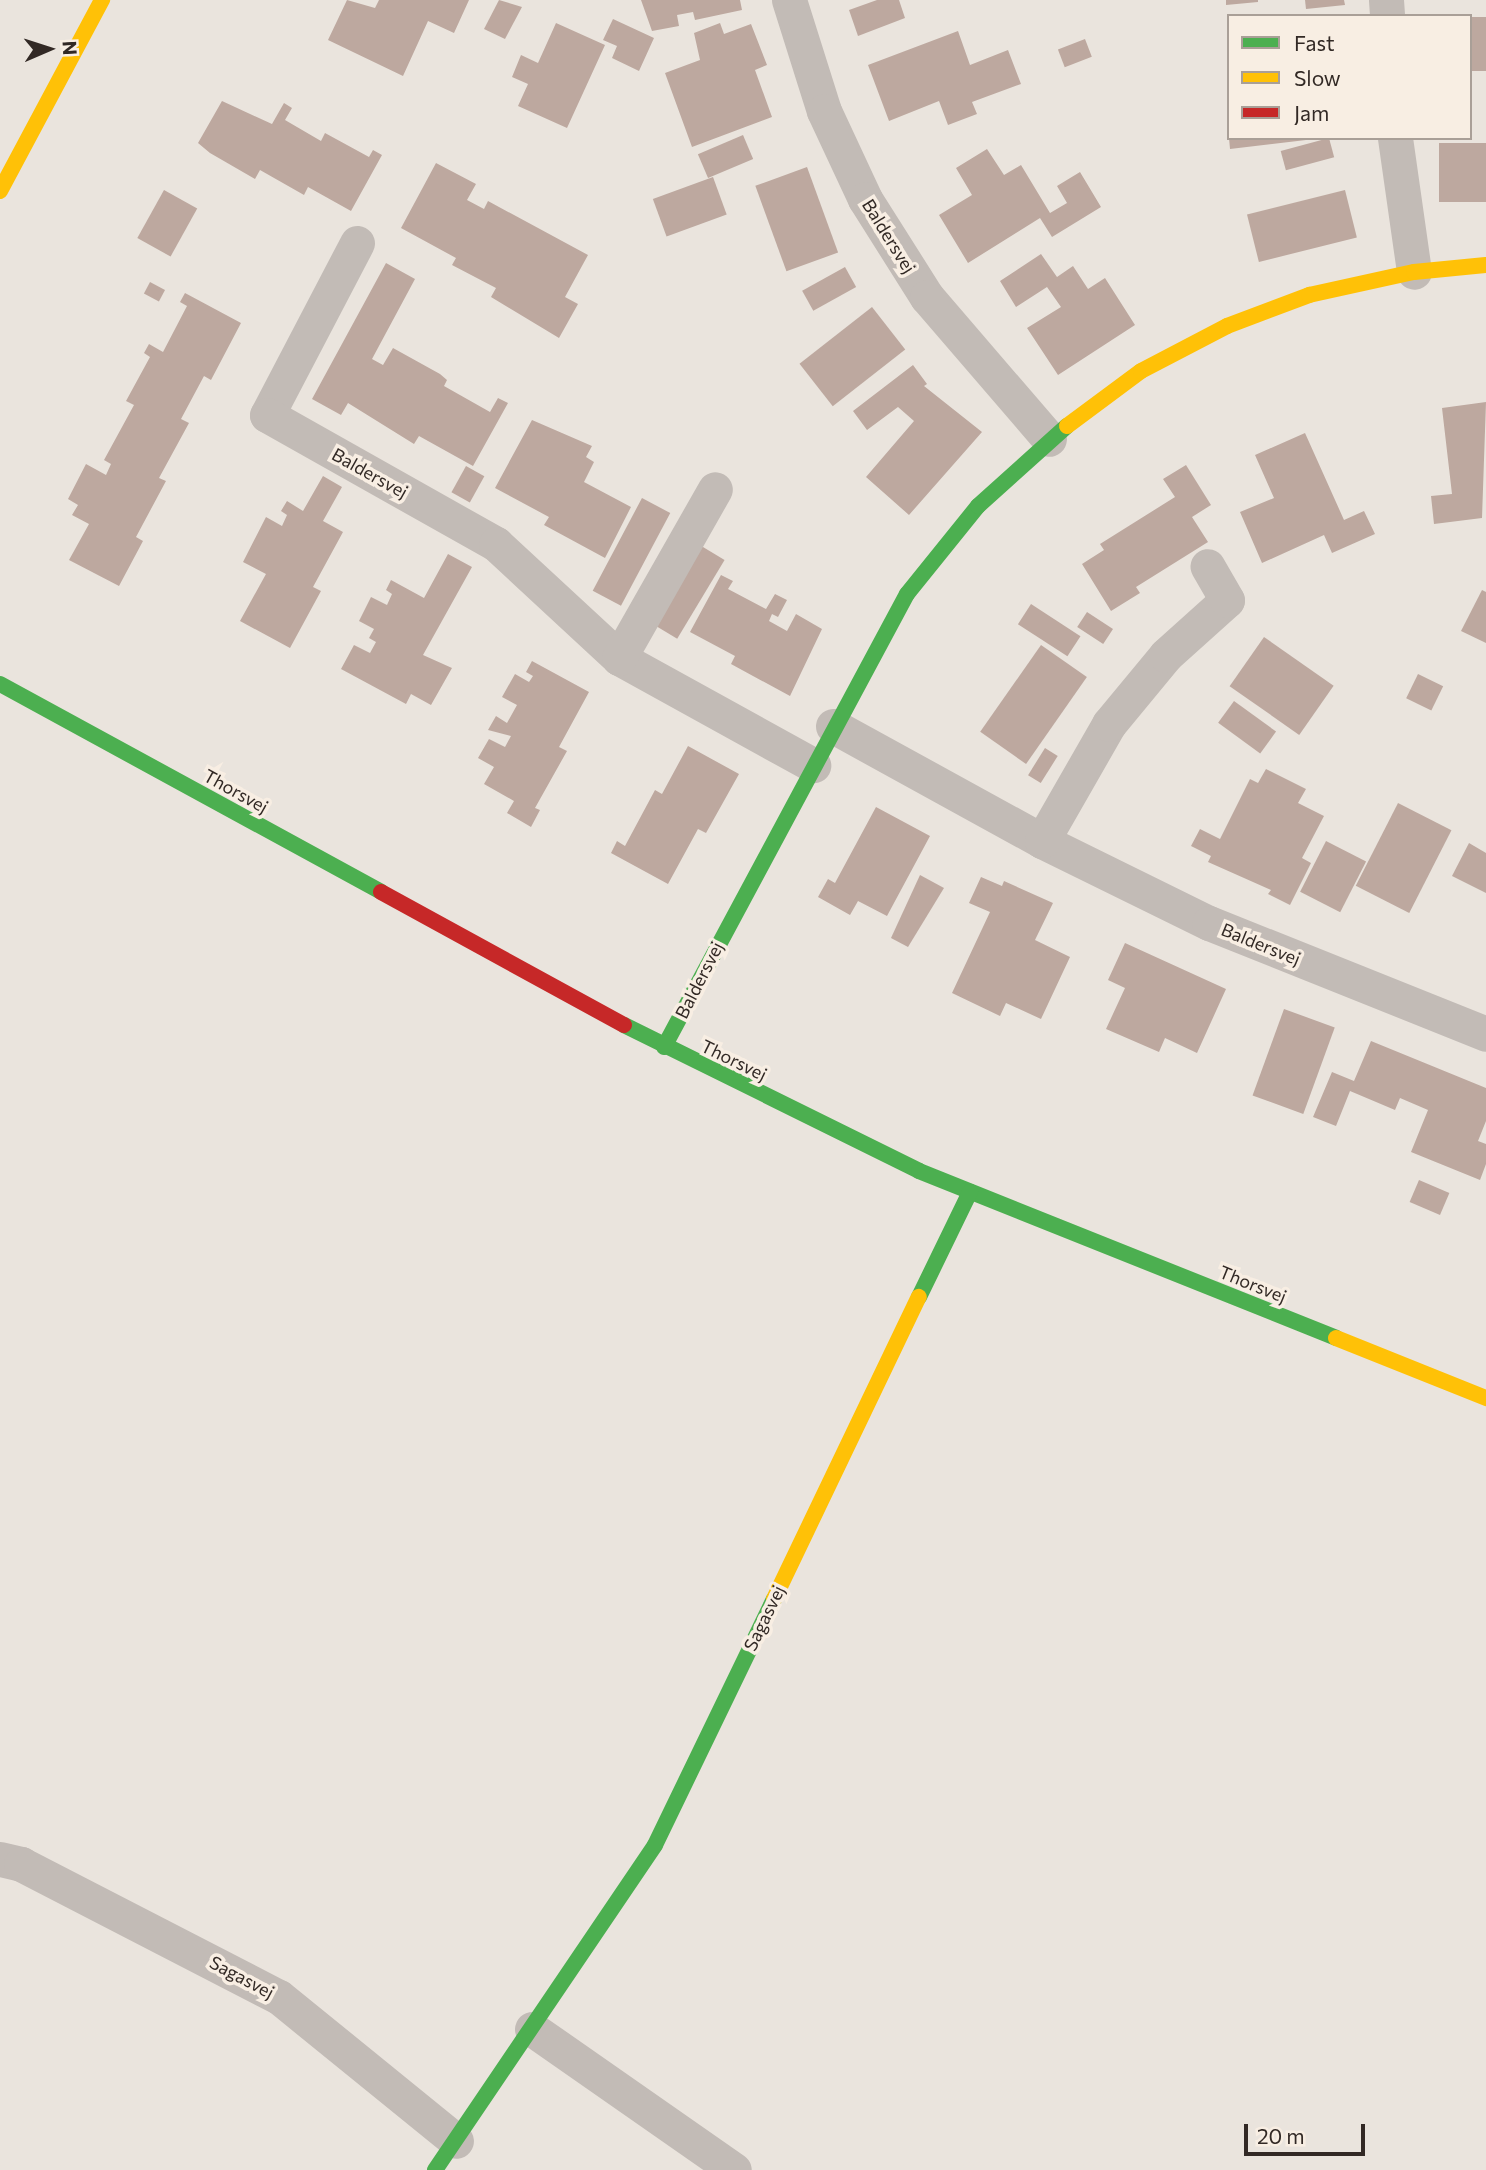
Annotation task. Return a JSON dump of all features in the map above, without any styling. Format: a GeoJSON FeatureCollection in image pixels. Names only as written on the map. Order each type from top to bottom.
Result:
{"type":"FeatureCollection","features":[{"type":"Feature","properties":{"kind":"street"},"geometry":{"type":"LineString","coordinates":[[0,191],[102,0]]}},
{"type":"Feature","properties":{"kind":"street","name":"Baldersvej"},"geometry":{"type":"LineString","coordinates":[[789,0],[824,111],[865,199],[927,297],[1049,439]]}},
{"type":"Feature","properties":{"kind":"street"},"geometry":{"type":"LineString","coordinates":[[1395,140],[1414,272]]}},
{"type":"Feature","properties":{"kind":"street","name":"Baldersvej"},"geometry":{"type":"LineString","coordinates":[[357,243],[267,415],[496,544],[619,658],[813,765]]}},
{"type":"Feature","properties":{"kind":"street","name":"Baldersvej"},"geometry":{"type":"LineString","coordinates":[[664,1047],[833,726],[907,594],[978,506],[1049,439],[1141,371],[1227,326],[1308,295],[1414,272],[1486,265]]}},
{"type":"Feature","properties":{"kind":"street"},"geometry":{"type":"LineString","coordinates":[[619,658],[715,489]]}},
{"type":"Feature","properties":{"kind":"street"},"geometry":{"type":"LineString","coordinates":[[1042,841],[1109,724],[1166,655],[1227,600],[1208,566]]}},
{"type":"Feature","properties":{"kind":"street","name":"Thorsvej"},"geometry":{"type":"LineString","coordinates":[[0,684],[664,1047],[970,1192],[1486,1398]]}},
{"type":"Feature","properties":{"kind":"street","name":"Baldersvej"},"geometry":{"type":"LineString","coordinates":[[833,726],[1042,841],[1209,923],[1486,1034]]}},
{"type":"Feature","properties":{"kind":"street","name":"Sagasvej"},"geometry":{"type":"LineString","coordinates":[[435,2170],[655,1845],[970,1192]]}},
{"type":"Feature","properties":{"kind":"street","name":"Sagasvej"},"geometry":{"type":"LineString","coordinates":[[0,1859],[21,1864],[279,1997],[456,2141]]}},
{"type":"Feature","properties":{"kind":"street"},"geometry":{"type":"LineString","coordinates":[[532,2029],[734,2170]]}},
{"type":"Feature","properties":{"kind":"building"},"geometry":{"type":"Polygon","coordinates":[[[347,0],[375,8],[379,0],[469,0],[454,33],[428,21],[403,76],[328,40],[347,0]]]}},
{"type":"Feature","properties":{"kind":"building"},"geometry":{"type":"Polygon","coordinates":[[[499,0],[522,7],[505,39],[484,29],[499,0]]]}},
{"type":"Feature","properties":{"kind":"building"},"geometry":{"type":"Polygon","coordinates":[[[641,0],[740,0],[742,10],[695,20],[693,12],[677,15],[679,26],[652,31],[641,0]]]}},
{"type":"Feature","properties":{"kind":"building"},"geometry":{"type":"Polygon","coordinates":[[[877,0],[899,0],[905,18],[858,36],[849,10],[877,0]]]}},
{"type":"Feature","properties":{"kind":"building"},"geometry":{"type":"Polygon","coordinates":[[[1226,0],[1258,0],[1258,2],[1226,5],[1226,0]]]}},
{"type":"Feature","properties":{"kind":"building"},"geometry":{"type":"Polygon","coordinates":[[[1305,0],[1344,0],[1345,5],[1306,9],[1305,0]]]}},
{"type":"Feature","properties":{"kind":"building"},"geometry":{"type":"Polygon","coordinates":[[[1472,17],[1486,17],[1486,71],[1472,71],[1472,17]]]}},
{"type":"Feature","properties":{"kind":"building"},"geometry":{"type":"Polygon","coordinates":[[[613,19],[654,38],[639,71],[612,58],[617,46],[603,40],[613,19]]]}},
{"type":"Feature","properties":{"kind":"building"},"geometry":{"type":"Polygon","coordinates":[[[556,23],[605,45],[567,128],[518,106],[528,84],[512,77],[521,55],[538,63],[556,23]]]}},
{"type":"Feature","properties":{"kind":"building"},"geometry":{"type":"Polygon","coordinates":[[[720,23],[724,34],[751,24],[767,65],[755,70],[772,117],[692,147],[665,73],[700,60],[694,33],[720,23]]]}},
{"type":"Feature","properties":{"kind":"building"},"geometry":{"type":"Polygon","coordinates":[[[958,31],[970,65],[1008,50],[1021,84],[972,102],[977,114],[948,125],[939,101],[889,121],[868,65],[958,31]]]}},
{"type":"Feature","properties":{"kind":"building"},"geometry":{"type":"Polygon","coordinates":[[[1085,39],[1092,57],[1065,67],[1058,49],[1085,39]]]}},
{"type":"Feature","properties":{"kind":"building"},"geometry":{"type":"Polygon","coordinates":[[[222,101],[272,124],[284,103],[292,108],[285,120],[321,141],[325,133],[369,157],[373,150],[382,155],[351,211],[308,187],[304,195],[260,170],[255,179],[198,143],[222,101]]]}},
{"type":"Feature","properties":{"kind":"building"},"geometry":{"type":"Polygon","coordinates":[[[743,135],[753,159],[708,178],[698,154],[743,135]]]}},
{"type":"Feature","properties":{"kind":"building"},"geometry":{"type":"Polygon","coordinates":[[[1229,140],[1306,140],[1230,149],[1229,140]]]}},
{"type":"Feature","properties":{"kind":"building"},"geometry":{"type":"Polygon","coordinates":[[[1330,140],[1334,157],[1286,170],[1281,151],[1330,140]]]}},
{"type":"Feature","properties":{"kind":"building"},"geometry":{"type":"Polygon","coordinates":[[[1439,143],[1486,143],[1486,202],[1439,202],[1439,143]]]}},
{"type":"Feature","properties":{"kind":"building"},"geometry":{"type":"Polygon","coordinates":[[[987,149],[1004,175],[1021,165],[1050,213],[1067,203],[1057,186],[1080,172],[1101,207],[1052,237],[1040,218],[968,263],[939,215],[972,195],[956,168],[987,149]]]}},
{"type":"Feature","properties":{"kind":"building"},"geometry":{"type":"Polygon","coordinates":[[[436,163],[476,184],[467,200],[484,209],[488,201],[588,255],[565,297],[578,304],[559,338],[491,297],[496,288],[452,265],[456,258],[401,228],[436,163]]]}},
{"type":"Feature","properties":{"kind":"building"},"geometry":{"type":"Polygon","coordinates":[[[807,167],[838,253],[786,271],[755,186],[807,167]]]}},
{"type":"Feature","properties":{"kind":"building"},"geometry":{"type":"Polygon","coordinates":[[[713,177],[727,215],[667,236],[653,199],[713,177]]]}},
{"type":"Feature","properties":{"kind":"building"},"geometry":{"type":"Polygon","coordinates":[[[164,190],[197,208],[171,257],[137,238],[164,190]]]}},
{"type":"Feature","properties":{"kind":"building"},"geometry":{"type":"Polygon","coordinates":[[[1345,190],[1357,238],[1259,262],[1247,214],[1345,190]]]}},
{"type":"Feature","properties":{"kind":"building"},"geometry":{"type":"Polygon","coordinates":[[[1041,254],[1057,277],[1073,266],[1088,289],[1105,278],[1135,325],[1058,375],[1027,328],[1061,307],[1047,287],[1016,307],[1000,281],[1041,254]]]}},
{"type":"Feature","properties":{"kind":"building"},"geometry":{"type":"Polygon","coordinates":[[[386,263],[415,279],[372,359],[383,365],[393,348],[440,374],[447,380],[444,386],[490,412],[498,398],[508,403],[473,466],[419,436],[414,444],[348,403],[341,415],[312,399],[386,263]]]}},
{"type":"Feature","properties":{"kind":"building"},"geometry":{"type":"Polygon","coordinates":[[[845,267],[856,287],[813,311],[802,291],[845,267]]]}},
{"type":"Feature","properties":{"kind":"building"},"geometry":{"type":"Polygon","coordinates":[[[150,282],[165,290],[159,301],[144,293],[150,282]]]}},
{"type":"Feature","properties":{"kind":"building"},"geometry":{"type":"Polygon","coordinates":[[[185,293],[241,323],[211,380],[204,376],[181,419],[189,423],[159,478],[166,481],[136,537],[143,541],[119,586],[69,560],[89,524],[72,515],[78,505],[68,499],[86,464],[106,475],[111,464],[104,460],[134,405],[126,401],[150,357],[144,353],[149,344],[163,352],[187,306],[180,302],[185,293]]]}},
{"type":"Feature","properties":{"kind":"building"},"geometry":{"type":"Polygon","coordinates":[[[872,307],[905,350],[833,406],[800,364],[872,307]]]}},
{"type":"Feature","properties":{"kind":"building"},"geometry":{"type":"Polygon","coordinates":[[[913,365],[927,384],[924,386],[982,432],[909,515],[866,477],[914,421],[898,407],[867,430],[853,411],[913,365]]]}},
{"type":"Feature","properties":{"kind":"building"},"geometry":{"type":"Polygon","coordinates":[[[1486,402],[1482,518],[1434,524],[1431,496],[1452,494],[1442,408],[1486,402]]]}},
{"type":"Feature","properties":{"kind":"building"},"geometry":{"type":"Polygon","coordinates":[[[532,420],[592,446],[586,457],[594,462],[584,482],[631,507],[605,558],[544,525],[549,517],[495,488],[532,420]]]}},
{"type":"Feature","properties":{"kind":"building"},"geometry":{"type":"Polygon","coordinates":[[[1305,433],[1344,520],[1364,511],[1375,534],[1332,553],[1324,535],[1262,563],[1240,512],[1274,498],[1255,455],[1305,433]]]}},
{"type":"Feature","properties":{"kind":"building"},"geometry":{"type":"Polygon","coordinates":[[[1186,465],[1211,505],[1192,517],[1208,542],[1136,587],[1140,593],[1111,611],[1082,564],[1104,550],[1100,544],[1175,497],[1163,479],[1186,465]]]}},
{"type":"Feature","properties":{"kind":"building"},"geometry":{"type":"Polygon","coordinates":[[[466,466],[484,476],[470,502],[451,492],[466,466]]]}},
{"type":"Feature","properties":{"kind":"building"},"geometry":{"type":"Polygon","coordinates":[[[323,476],[342,487],[323,521],[343,532],[313,587],[321,591],[290,648],[240,621],[266,574],[243,562],[266,517],[282,526],[287,515],[281,511],[287,501],[303,511],[323,476]]]}},
{"type":"Feature","properties":{"kind":"building"},"geometry":{"type":"Polygon","coordinates":[[[642,498],[670,513],[621,606],[593,591],[642,498]]]}},
{"type":"Feature","properties":{"kind":"building"},"geometry":{"type":"Polygon","coordinates":[[[698,544],[725,560],[677,639],[651,623],[698,544]]]}},
{"type":"Feature","properties":{"kind":"building"},"geometry":{"type":"Polygon","coordinates":[[[448,554],[472,567],[423,655],[452,668],[431,705],[411,694],[406,704],[341,669],[354,645],[370,653],[376,642],[369,638],[374,629],[359,621],[371,597],[387,605],[392,594],[386,590],[391,580],[424,598],[448,554]]]}},
{"type":"Feature","properties":{"kind":"building"},"geometry":{"type":"Polygon","coordinates":[[[721,575],[733,581],[728,589],[766,609],[775,594],[787,600],[778,617],[772,614],[769,621],[787,631],[796,614],[822,629],[790,696],[731,664],[735,656],[690,632],[721,575]]]}},
{"type":"Feature","properties":{"kind":"building"},"geometry":{"type":"Polygon","coordinates":[[[1482,590],[1486,592],[1486,643],[1461,631],[1482,590]]]}},
{"type":"Feature","properties":{"kind":"building"},"geometry":{"type":"Polygon","coordinates":[[[1031,604],[1080,636],[1067,656],[1018,624],[1031,604]]]}},
{"type":"Feature","properties":{"kind":"building"},"geometry":{"type":"Polygon","coordinates":[[[1087,612],[1113,629],[1103,644],[1077,627],[1087,612]]]}},
{"type":"Feature","properties":{"kind":"building"},"geometry":{"type":"Polygon","coordinates":[[[1264,637],[1334,686],[1299,735],[1230,686],[1264,637]]]}},
{"type":"Feature","properties":{"kind":"building"},"geometry":{"type":"Polygon","coordinates":[[[1041,645],[1087,677],[1026,764],[980,732],[1041,645]]]}},
{"type":"Feature","properties":{"kind":"building"},"geometry":{"type":"Polygon","coordinates":[[[532,661],[589,692],[559,747],[567,751],[535,808],[540,810],[531,827],[507,813],[514,801],[484,784],[494,767],[478,758],[489,739],[505,747],[511,736],[488,730],[496,716],[507,723],[517,705],[502,697],[515,674],[529,682],[533,676],[526,672],[532,661]]]}},
{"type":"Feature","properties":{"kind":"building"},"geometry":{"type":"Polygon","coordinates":[[[1418,674],[1443,686],[1431,711],[1406,698],[1418,674]]]}},
{"type":"Feature","properties":{"kind":"building"},"geometry":{"type":"Polygon","coordinates":[[[1234,701],[1276,732],[1260,753],[1218,723],[1234,701]]]}},
{"type":"Feature","properties":{"kind":"building"},"geometry":{"type":"Polygon","coordinates":[[[688,746],[739,774],[706,833],[698,829],[668,884],[611,853],[617,841],[625,846],[655,790],[662,794],[688,746]]]}},
{"type":"Feature","properties":{"kind":"building"},"geometry":{"type":"Polygon","coordinates":[[[1045,748],[1058,756],[1041,783],[1028,775],[1045,748]]]}},
{"type":"Feature","properties":{"kind":"building"},"geometry":{"type":"Polygon","coordinates":[[[1266,769],[1306,789],[1298,803],[1324,816],[1302,858],[1311,863],[1290,905],[1268,894],[1271,890],[1208,862],[1211,856],[1191,846],[1200,829],[1220,839],[1250,779],[1258,783],[1266,769]]]}},
{"type":"Feature","properties":{"kind":"building"},"geometry":{"type":"Polygon","coordinates":[[[1398,803],[1451,830],[1409,913],[1356,886],[1398,803]]]}},
{"type":"Feature","properties":{"kind":"building"},"geometry":{"type":"Polygon","coordinates":[[[876,807],[930,836],[887,916],[858,901],[850,915],[818,897],[828,879],[835,883],[876,807]]]}},
{"type":"Feature","properties":{"kind":"building"},"geometry":{"type":"Polygon","coordinates":[[[1326,841],[1366,861],[1340,912],[1300,892],[1326,841]]]}},
{"type":"Feature","properties":{"kind":"building"},"geometry":{"type":"Polygon","coordinates":[[[1469,843],[1486,853],[1486,893],[1452,876],[1469,843]]]}},
{"type":"Feature","properties":{"kind":"building"},"geometry":{"type":"Polygon","coordinates":[[[920,875],[944,888],[908,947],[891,938],[920,875]]]}},
{"type":"Feature","properties":{"kind":"building"},"geometry":{"type":"Polygon","coordinates":[[[981,877],[1002,886],[1004,881],[1053,903],[1035,940],[1070,957],[1041,1019],[1006,1003],[1000,1016],[952,993],[990,912],[969,903],[981,877]]]}},
{"type":"Feature","properties":{"kind":"building"},"geometry":{"type":"Polygon","coordinates":[[[1125,943],[1226,989],[1197,1053],[1165,1038],[1159,1052],[1106,1029],[1125,988],[1108,980],[1125,943]]]}},
{"type":"Feature","properties":{"kind":"building"},"geometry":{"type":"Polygon","coordinates":[[[1284,1009],[1335,1027],[1303,1114],[1253,1095],[1284,1009]]]}},
{"type":"Feature","properties":{"kind":"building"},"geometry":{"type":"Polygon","coordinates":[[[1371,1041],[1486,1088],[1486,1121],[1478,1141],[1486,1144],[1486,1164],[1480,1180],[1411,1152],[1428,1110],[1400,1098],[1395,1110],[1350,1091],[1336,1126],[1313,1117],[1332,1072],[1354,1081],[1371,1041]]]}},
{"type":"Feature","properties":{"kind":"building"},"geometry":{"type":"Polygon","coordinates":[[[1419,1180],[1449,1193],[1440,1215],[1410,1202],[1419,1180]]]}},
{"type":"Feature","properties":{"kind":"traffic: fast"},"geometry":{"type":"LineString","coordinates":[[664,1047],[907,594],[978,506],[1067,426]]}},
{"type":"Feature","properties":{"kind":"traffic: fast"},"geometry":{"type":"LineString","coordinates":[[0,684],[381,892]]}},
{"type":"Feature","properties":{"kind":"traffic: fast"},"geometry":{"type":"LineString","coordinates":[[624,1025],[919,1171],[1336,1338]]}},
{"type":"Feature","properties":{"kind":"traffic: fast"},"geometry":{"type":"LineString","coordinates":[[919,1297],[970,1192]]}},
{"type":"Feature","properties":{"kind":"traffic: fast"},"geometry":{"type":"LineString","coordinates":[[435,2170],[655,1845],[774,1599]]}},
{"type":"Feature","properties":{"kind":"traffic: slow"},"geometry":{"type":"LineString","coordinates":[[0,191],[102,0]]}},
{"type":"Feature","properties":{"kind":"traffic: slow"},"geometry":{"type":"LineString","coordinates":[[1067,426],[1141,371],[1227,326],[1309,295],[1414,272],[1486,265]]}},
{"type":"Feature","properties":{"kind":"traffic: slow"},"geometry":{"type":"LineString","coordinates":[[774,1599],[919,1297]]}},
{"type":"Feature","properties":{"kind":"traffic: slow"},"geometry":{"type":"LineString","coordinates":[[1336,1338],[1486,1398]]}},
{"type":"Feature","properties":{"kind":"traffic: jam"},"geometry":{"type":"LineString","coordinates":[[381,892],[624,1025]]}}]}
